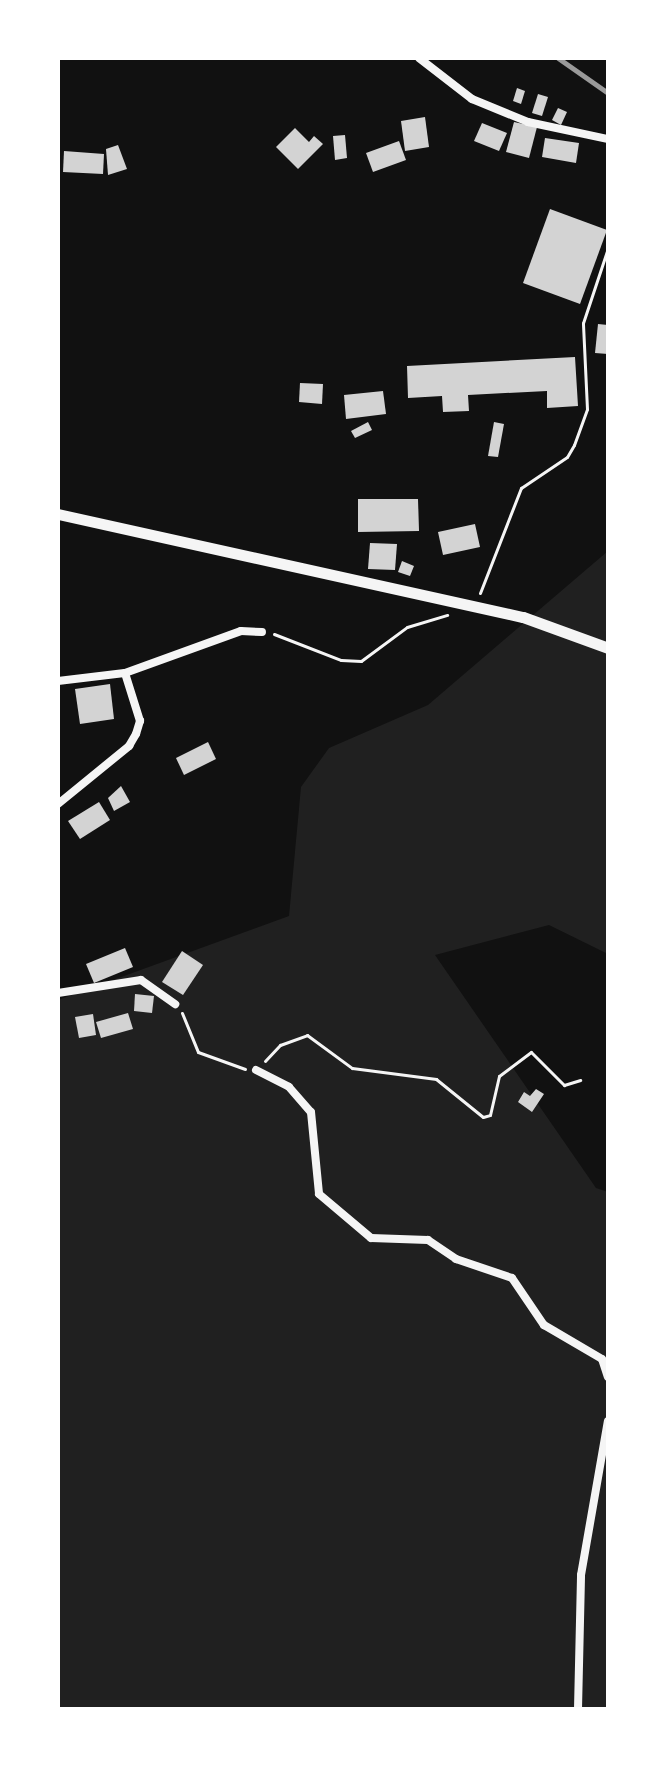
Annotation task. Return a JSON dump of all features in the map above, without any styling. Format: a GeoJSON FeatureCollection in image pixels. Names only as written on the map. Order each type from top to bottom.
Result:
{"type":"FeatureCollection","features":[{"type":"Feature","properties":{"kind":"street"},"geometry":{"type":"LineString","coordinates":[[419,58],[472,99],[528,122],[608,139]]}},
{"type":"Feature","properties":{"kind":"street"},"geometry":{"type":"LineString","coordinates":[[58,514],[523,617],[575,631],[608,648]]}},
{"type":"Feature","properties":{"kind":"street"},"geometry":{"type":"LineString","coordinates":[[58,681],[125,673],[241,631],[262,632]]}},
{"type":"Feature","properties":{"kind":"street"},"geometry":{"type":"LineString","coordinates":[[58,804],[129,746],[136,734],[140,721],[125,673]]}},
{"type":"Feature","properties":{"kind":"street"},"geometry":{"type":"LineString","coordinates":[[58,993],[141,980],[175,1004]]}},
{"type":"Feature","properties":{"kind":"street"},"geometry":{"type":"LineString","coordinates":[[256,1070],[289,1087],[311,1112],[319,1194],[371,1238],[428,1240],[456,1259],[512,1278],[544,1325],[602,1359],[608,1377]]}},
{"type":"Feature","properties":{"kind":"street"},"geometry":{"type":"LineString","coordinates":[[578,1709],[581,1575],[608,1421]]}},
{"type":"Feature","properties":{"kind":"path"},"geometry":{"type":"LineString","coordinates":[[477,597],[521,488],[567,457],[574,445],[587,409],[583,323],[608,248]]}},
{"type":"Feature","properties":{"kind":"path"},"geometry":{"type":"LineString","coordinates":[[262,632],[352,662],[361,661],[407,627],[457,612]]}},
{"type":"Feature","properties":{"kind":"path"},"geometry":{"type":"LineString","coordinates":[[175,1004],[198,1052],[256,1070],[280,1045],[307,1035],[352,1068],[436,1079],[483,1117],[490,1115],[499,1076],[531,1052],[564,1085],[580,1080]]}},
{"type":"Feature","properties":{"kind":"shaded area"},"geometry":{"type":"Polygon","coordinates":[[[608,551],[608,954],[549,925],[435,955],[596,1188],[608,1192],[608,1709],[58,1709],[58,1000],[289,916],[301,787],[329,748],[428,705],[608,551]]]}},
{"type":"Feature","properties":{"kind":"building"},"geometry":{"type":"Polygon","coordinates":[[[517,88],[525,91],[521,104],[513,101],[517,88]]]}},
{"type":"Feature","properties":{"kind":"building"},"geometry":{"type":"Polygon","coordinates":[[[538,94],[548,97],[542,116],[532,113],[538,94]]]}},
{"type":"Feature","properties":{"kind":"building"},"geometry":{"type":"Polygon","coordinates":[[[558,108],[567,112],[561,125],[552,120],[558,108]]]}},
{"type":"Feature","properties":{"kind":"building"},"geometry":{"type":"Polygon","coordinates":[[[425,117],[429,147],[405,151],[401,121],[425,117]]]}},
{"type":"Feature","properties":{"kind":"building"},"geometry":{"type":"Polygon","coordinates":[[[514,122],[537,127],[529,158],[506,152],[514,122]]]}},
{"type":"Feature","properties":{"kind":"building"},"geometry":{"type":"Polygon","coordinates":[[[482,123],[507,133],[499,151],[474,141],[482,123]]]}},
{"type":"Feature","properties":{"kind":"building"},"geometry":{"type":"Polygon","coordinates":[[[295,128],[309,142],[314,136],[323,144],[298,169],[276,147],[295,128]]]}},
{"type":"Feature","properties":{"kind":"building"},"geometry":{"type":"Polygon","coordinates":[[[345,135],[347,158],[335,160],[333,136],[345,135]]]}},
{"type":"Feature","properties":{"kind":"building"},"geometry":{"type":"Polygon","coordinates":[[[545,138],[579,143],[576,163],[542,157],[545,138]]]}},
{"type":"Feature","properties":{"kind":"building"},"geometry":{"type":"Polygon","coordinates":[[[399,141],[406,160],[373,172],[366,153],[399,141]]]}},
{"type":"Feature","properties":{"kind":"building"},"geometry":{"type":"Polygon","coordinates":[[[118,145],[127,169],[108,175],[106,149],[118,145]]]}},
{"type":"Feature","properties":{"kind":"building"},"geometry":{"type":"Polygon","coordinates":[[[64,151],[104,154],[103,174],[63,172],[64,151]]]}},
{"type":"Feature","properties":{"kind":"building"},"geometry":{"type":"Polygon","coordinates":[[[550,209],[607,230],[580,304],[523,283],[550,209]]]}},
{"type":"Feature","properties":{"kind":"building"},"geometry":{"type":"Polygon","coordinates":[[[598,324],[608,325],[608,354],[595,353],[598,324]]]}},
{"type":"Feature","properties":{"kind":"building"},"geometry":{"type":"Polygon","coordinates":[[[575,357],[578,406],[547,408],[547,391],[468,395],[469,411],[443,412],[442,396],[408,398],[407,366],[575,357]]]}},
{"type":"Feature","properties":{"kind":"building"},"geometry":{"type":"Polygon","coordinates":[[[300,383],[323,384],[322,404],[299,402],[300,383]]]}},
{"type":"Feature","properties":{"kind":"building"},"geometry":{"type":"Polygon","coordinates":[[[383,391],[386,414],[346,419],[344,395],[383,391]]]}},
{"type":"Feature","properties":{"kind":"building"},"geometry":{"type":"Polygon","coordinates":[[[368,422],[372,430],[355,438],[351,431],[368,422]]]}},
{"type":"Feature","properties":{"kind":"building"},"geometry":{"type":"Polygon","coordinates":[[[494,422],[504,424],[498,457],[488,456],[494,422]]]}},
{"type":"Feature","properties":{"kind":"building"},"geometry":{"type":"Polygon","coordinates":[[[358,499],[418,499],[419,531],[358,532],[358,499]]]}},
{"type":"Feature","properties":{"kind":"building"},"geometry":{"type":"Polygon","coordinates":[[[475,524],[480,547],[443,555],[438,532],[475,524]]]}},
{"type":"Feature","properties":{"kind":"building"},"geometry":{"type":"Polygon","coordinates":[[[370,543],[397,544],[395,570],[368,569],[370,543]]]}},
{"type":"Feature","properties":{"kind":"building"},"geometry":{"type":"Polygon","coordinates":[[[402,561],[414,566],[410,576],[398,572],[402,561]]]}},
{"type":"Feature","properties":{"kind":"building"},"geometry":{"type":"Polygon","coordinates":[[[110,684],[114,719],[80,724],[75,689],[110,684]]]}},
{"type":"Feature","properties":{"kind":"building"},"geometry":{"type":"Polygon","coordinates":[[[208,742],[216,759],[184,775],[176,758],[208,742]]]}},
{"type":"Feature","properties":{"kind":"building"},"geometry":{"type":"Polygon","coordinates":[[[121,786],[130,802],[114,811],[108,798],[121,786]]]}},
{"type":"Feature","properties":{"kind":"building"},"geometry":{"type":"Polygon","coordinates":[[[99,802],[110,820],[80,839],[68,821],[99,802]]]}},
{"type":"Feature","properties":{"kind":"building"},"geometry":{"type":"Polygon","coordinates":[[[125,948],[133,967],[94,983],[86,964],[125,948]]]}},
{"type":"Feature","properties":{"kind":"building"},"geometry":{"type":"Polygon","coordinates":[[[182,951],[203,965],[183,995],[162,982],[182,951]]]}},
{"type":"Feature","properties":{"kind":"building"},"geometry":{"type":"Polygon","coordinates":[[[135,994],[154,996],[152,1013],[134,1011],[135,994]]]}},
{"type":"Feature","properties":{"kind":"building"},"geometry":{"type":"Polygon","coordinates":[[[128,1013],[133,1029],[101,1038],[96,1022],[128,1013]]]}},
{"type":"Feature","properties":{"kind":"building"},"geometry":{"type":"Polygon","coordinates":[[[93,1014],[96,1035],[79,1038],[75,1017],[93,1014]]]}},
{"type":"Feature","properties":{"kind":"building"},"geometry":{"type":"Polygon","coordinates":[[[536,1089],[544,1094],[532,1112],[518,1102],[524,1092],[530,1096],[536,1089]]]}},
{"type":"Feature","properties":{"kind":"railway"},"geometry":{"type":"LineString","coordinates":[[558,58],[608,93]]}}]}
